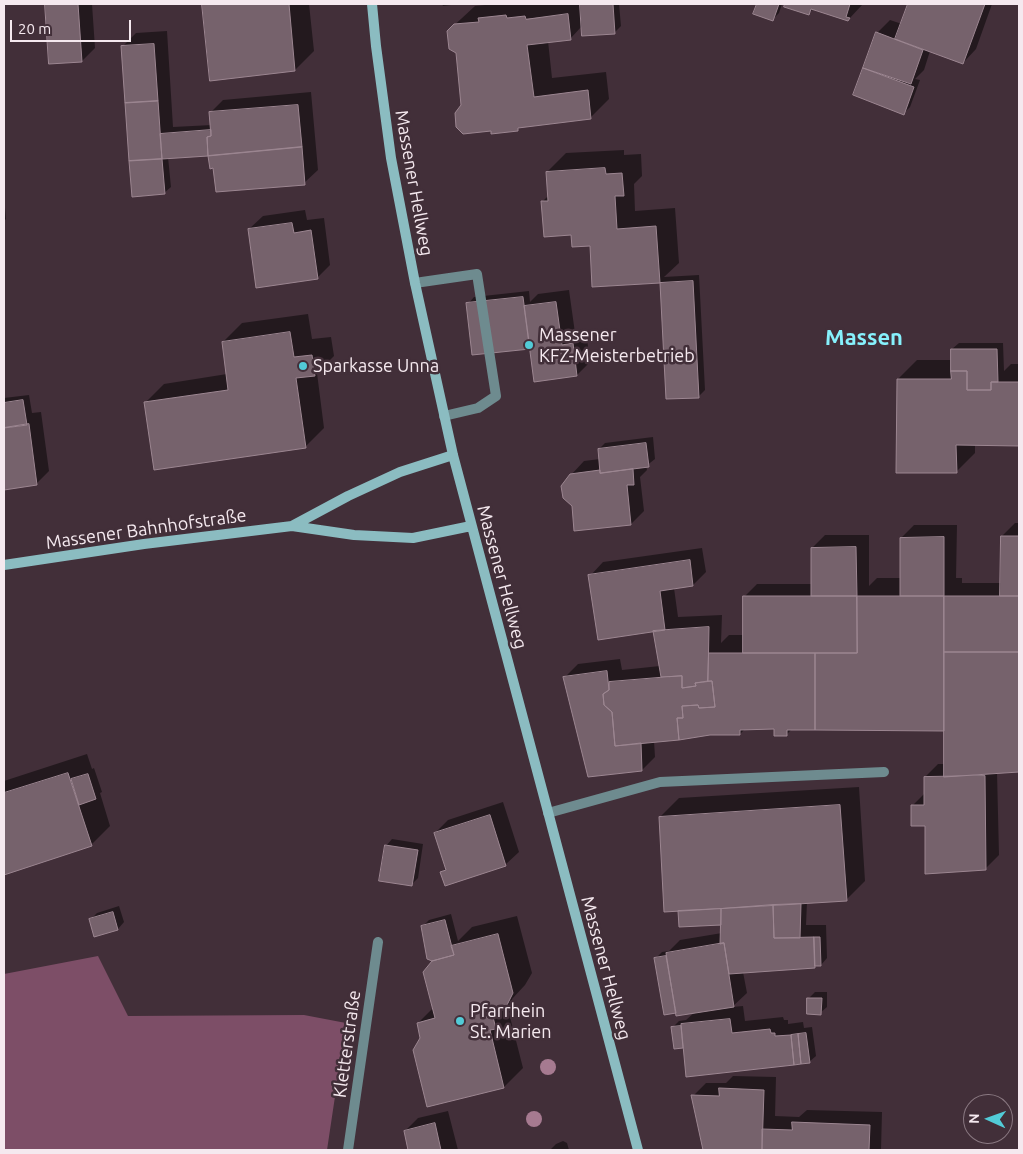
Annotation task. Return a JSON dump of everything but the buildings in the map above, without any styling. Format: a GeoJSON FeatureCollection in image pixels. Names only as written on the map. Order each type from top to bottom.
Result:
{"type":"FeatureCollection","features":[{"type":"Feature","properties":{"kind":"main road","name":"Massener Hellweg"},"geometry":{"type":"LineString","coordinates":[[372,4],[391,158],[415,283],[453,456],[638,1150]]}},
{"type":"Feature","properties":{"kind":"main road","name":"Massener Bahnhofstraße"},"geometry":{"type":"LineString","coordinates":[[292,526],[348,496],[400,472],[453,456]]}},
{"type":"Feature","properties":{"kind":"main road","name":"Massener Bahnhofstraße"},"geometry":{"type":"LineString","coordinates":[[4,565],[144,544],[292,526],[354,535],[413,538],[471,526]]}},
{"type":"Feature","properties":{"kind":"street"},"geometry":{"type":"LineString","coordinates":[[415,283],[478,274],[496,396],[478,408],[444,416]]}},
{"type":"Feature","properties":{"kind":"street"},"geometry":{"type":"LineString","coordinates":[[548,812],[660,782],[884,772]]}},
{"type":"Feature","properties":{"kind":"street","name":"Kletterstraße"},"geometry":{"type":"LineString","coordinates":[[348,1150],[378,942]]}},
{"type":"Feature","properties":{"kind":"shaded area"},"geometry":{"type":"Polygon","coordinates":[[[98,956],[128,1016],[304,1015],[346,1023],[327,1150],[4,1150],[4,974],[98,956]]]}},
{"type":"Feature","properties":{"kind":"place","name":"Massener KFZ-Meisterbetrieb"},"geometry":{"type":"Point","coordinates":[529,345]}},
{"type":"Feature","properties":{"kind":"place","name":"Sparkasse Unna"},"geometry":{"type":"Point","coordinates":[303,366]}},
{"type":"Feature","properties":{"kind":"place","name":"Pfarrhein St. Marien"},"geometry":{"type":"Point","coordinates":[460,1021]}},
{"type":"Feature","properties":{"kind":"district","name":"Massen"},"geometry":{"type":"Point","coordinates":[864,338]}}]}
